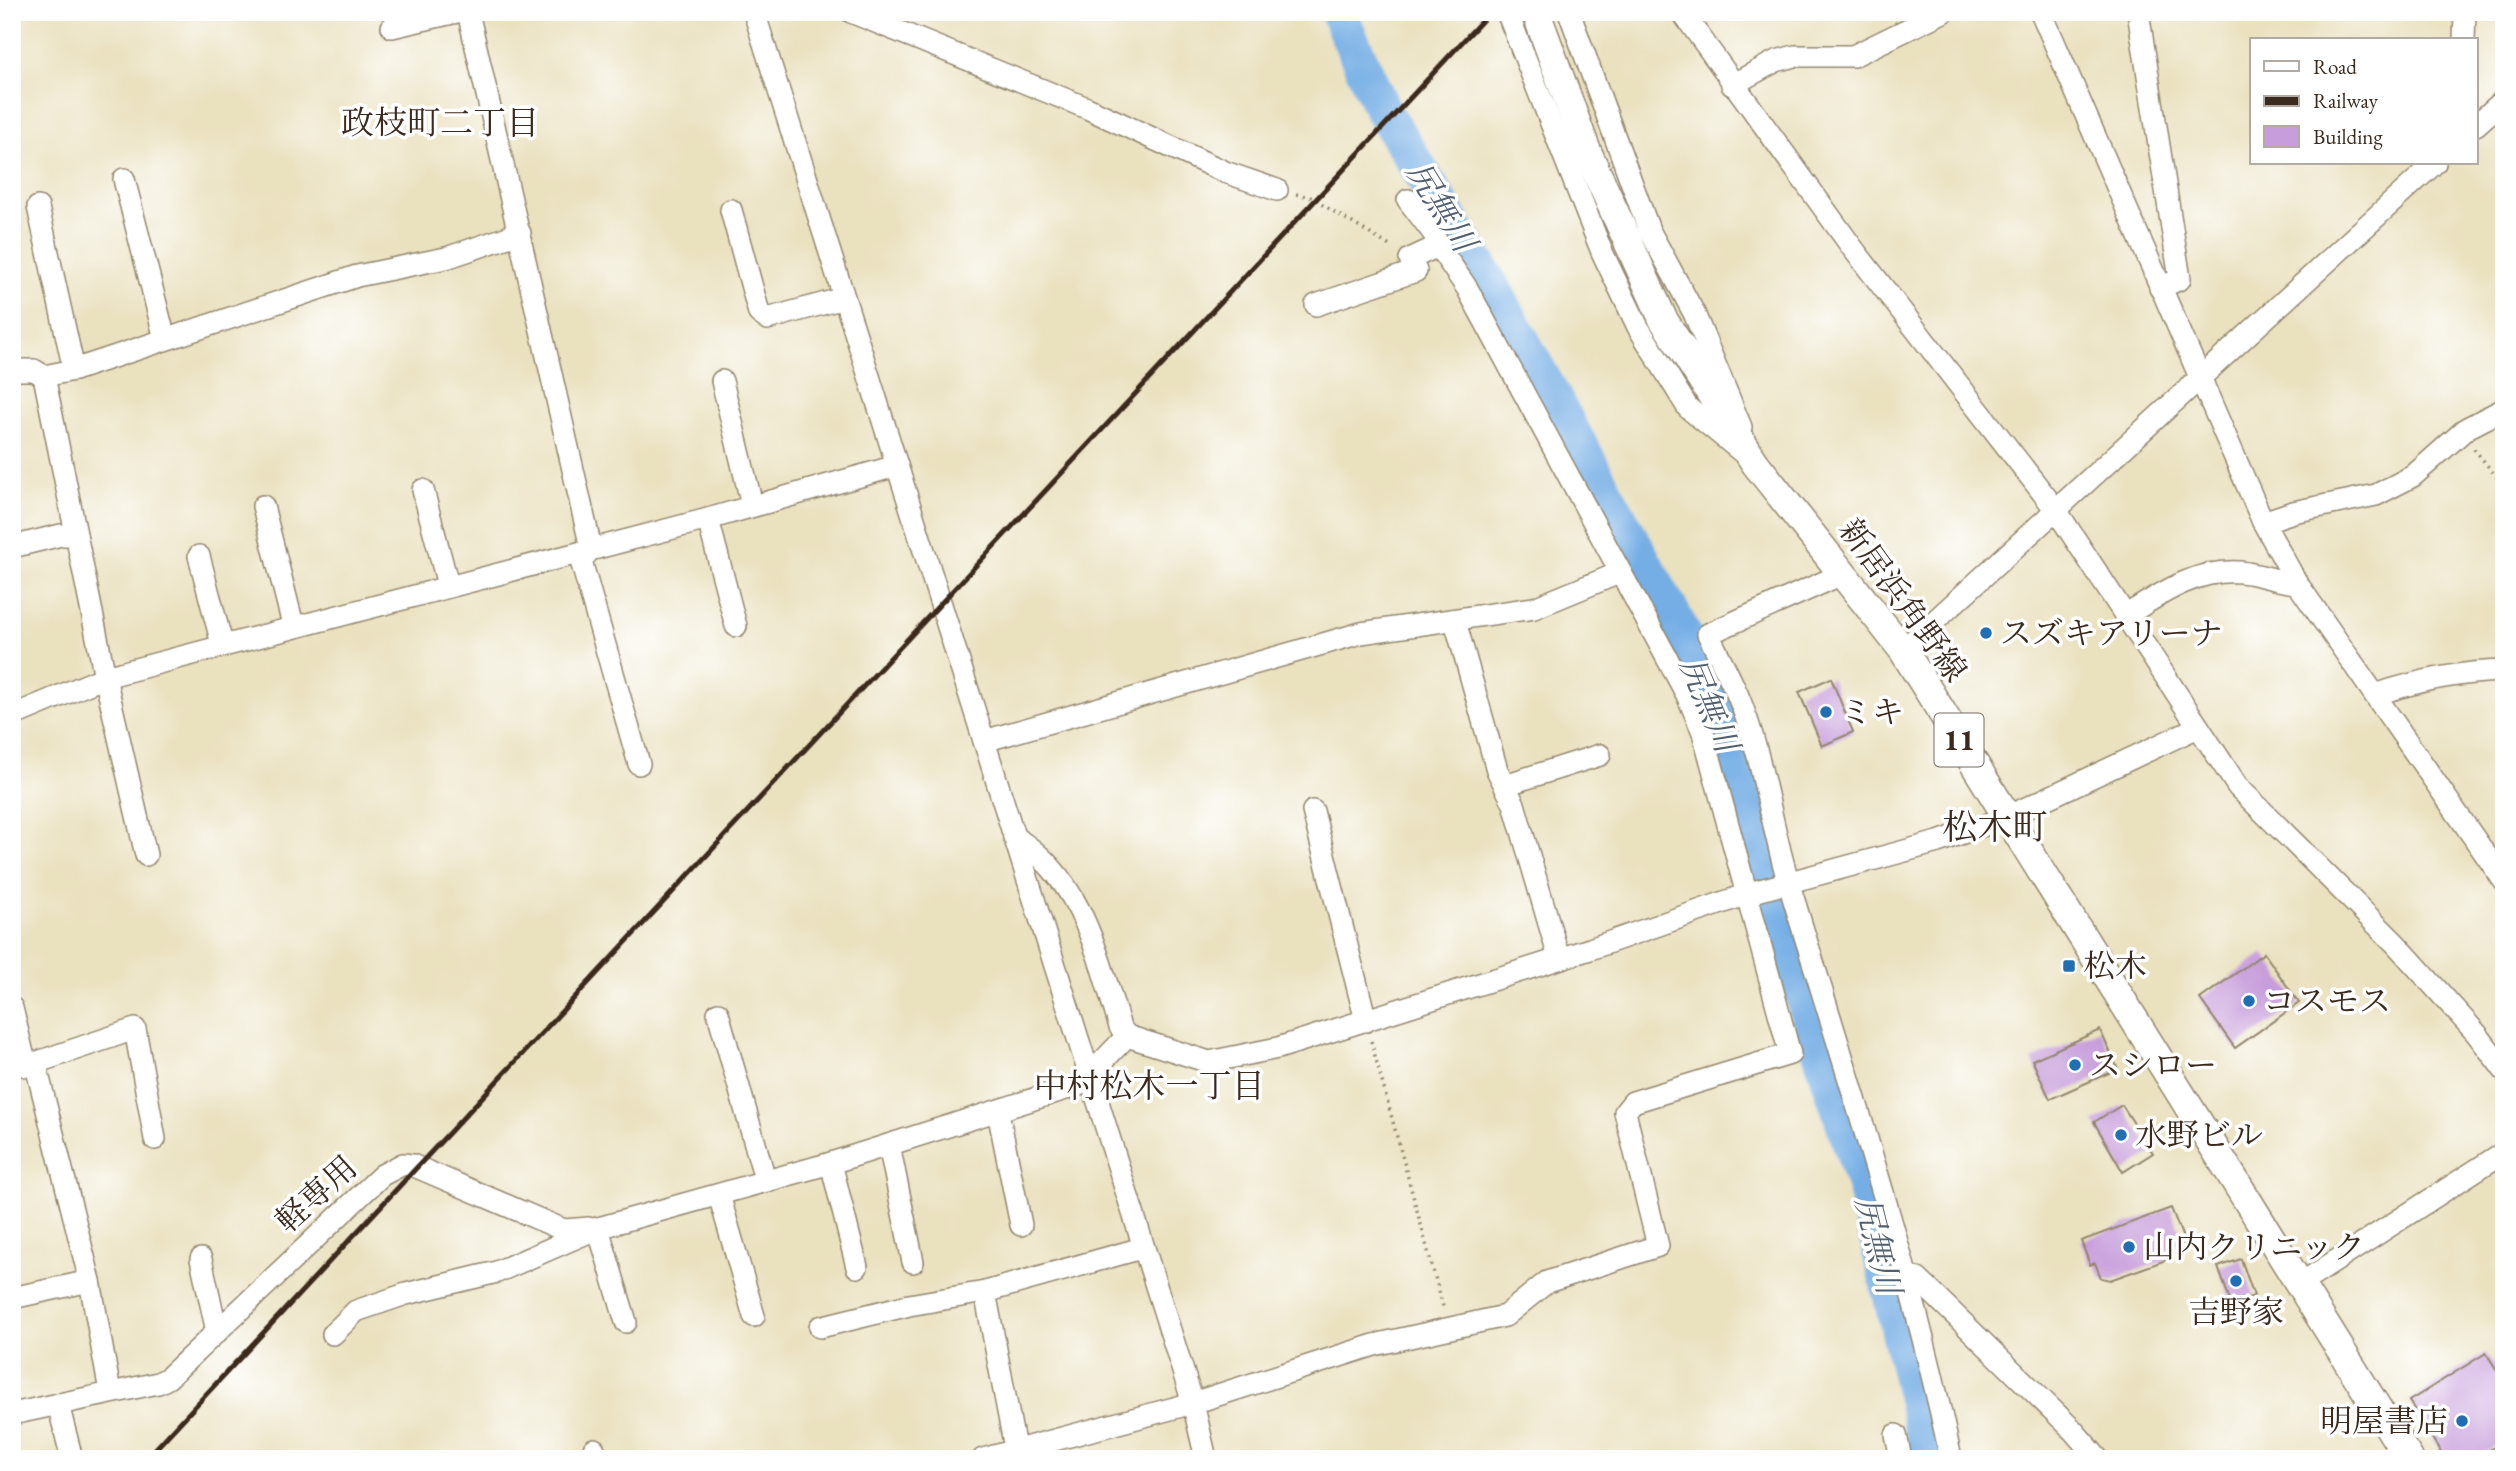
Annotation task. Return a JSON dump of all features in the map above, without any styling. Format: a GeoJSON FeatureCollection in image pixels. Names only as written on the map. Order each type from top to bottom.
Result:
{"type":"FeatureCollection","features":[{"type":"Feature","properties":{"kind":"main road","name":"新居浜角野線"},"geometry":{"type":"LineString","coordinates":[[1536,12],[1586,149],[1662,319],[1755,463],[1903,650],[2409,1459]]}},
{"type":"Feature","properties":{"kind":"street"},"geometry":{"type":"LineString","coordinates":[[392,27],[457,12]]}},
{"type":"Feature","properties":{"kind":"street"},"geometry":{"type":"LineString","coordinates":[[468,12],[591,548]]}},
{"type":"Feature","properties":{"kind":"street"},"geometry":{"type":"LineString","coordinates":[[754,12],[1193,1403],[1206,1459]]}},
{"type":"Feature","properties":{"kind":"street"},"geometry":{"type":"LineString","coordinates":[[851,12],[1087,107],[1225,172],[1277,190]]}},
{"type":"Feature","properties":{"kind":"street"},"geometry":{"type":"LineString","coordinates":[[1507,12],[1602,252],[1638,327],[1689,408],[1755,463]]}},
{"type":"Feature","properties":{"kind":"street"},"geometry":{"type":"LineString","coordinates":[[1569,12],[1649,230],[1694,313],[1727,387],[1755,463]]}},
{"type":"Feature","properties":{"kind":"street"},"geometry":{"type":"LineString","coordinates":[[1682,12],[1732,85],[1854,250],[2056,510],[2238,787],[2396,944],[2477,1034],[2504,1070]]}},
{"type":"Feature","properties":{"kind":"street"},"geometry":{"type":"LineString","coordinates":[[1732,85],[1776,61],[1795,56],[1853,56],[1943,12]]}},
{"type":"Feature","properties":{"kind":"street"},"geometry":{"type":"LineString","coordinates":[[2041,12],[2263,522],[2297,583],[2504,881]]}},
{"type":"Feature","properties":{"kind":"street"},"geometry":{"type":"LineString","coordinates":[[2138,12],[2180,279],[2161,288]]}},
{"type":"Feature","properties":{"kind":"street"},"geometry":{"type":"LineString","coordinates":[[2464,38],[2465,12]]}},
{"type":"Feature","properties":{"kind":"street"},"geometry":{"type":"LineString","coordinates":[[2478,123],[2504,100]]}},
{"type":"Feature","properties":{"kind":"street"},"geometry":{"type":"LineString","coordinates":[[1903,650],[2434,164]]}},
{"type":"Feature","properties":{"kind":"street"},"geometry":{"type":"LineString","coordinates":[[124,179],[165,339]]}},
{"type":"Feature","properties":{"kind":"street"},"geometry":{"type":"LineString","coordinates":[[983,1459],[1015,1448],[1193,1403],[1374,1345],[1505,1315],[1547,1282],[1658,1246],[1625,1112],[1633,1102],[1790,1054],[1750,893],[1703,732],[1686,695],[1467,288],[1438,246],[1434,234],[1408,200]]}},
{"type":"Feature","properties":{"kind":"street"},"geometry":{"type":"LineString","coordinates":[[38,207],[74,370]]}},
{"type":"Feature","properties":{"kind":"street"},"geometry":{"type":"LineString","coordinates":[[731,210],[759,313],[767,319],[844,298]]}},
{"type":"Feature","properties":{"kind":"street"},"geometry":{"type":"LineString","coordinates":[[12,370],[34,370],[44,376],[74,370],[357,276],[446,258],[520,233]]}},
{"type":"Feature","properties":{"kind":"street"},"geometry":{"type":"LineString","coordinates":[[1316,305],[1416,271],[1410,259],[1438,246]]}},
{"type":"Feature","properties":{"kind":"street"},"geometry":{"type":"LineString","coordinates":[[44,376],[105,677],[146,855]]}},
{"type":"Feature","properties":{"kind":"street"},"geometry":{"type":"LineString","coordinates":[[722,382],[752,506]]}},
{"type":"Feature","properties":{"kind":"street"},"geometry":{"type":"LineString","coordinates":[[2263,522],[2293,512],[2376,495],[2413,476],[2461,434],[2504,409]]}},
{"type":"Feature","properties":{"kind":"street"},"geometry":{"type":"LineString","coordinates":[[12,716],[105,677],[293,625],[708,519],[896,466]]}},
{"type":"Feature","properties":{"kind":"street"},"geometry":{"type":"LineString","coordinates":[[423,490],[447,585]]}},
{"type":"Feature","properties":{"kind":"street"},"geometry":{"type":"LineString","coordinates":[[262,506],[293,625]]}},
{"type":"Feature","properties":{"kind":"street"},"geometry":{"type":"LineString","coordinates":[[708,519],[736,625]]}},
{"type":"Feature","properties":{"kind":"street"},"geometry":{"type":"LineString","coordinates":[[12,547],[61,535],[76,535]]}},
{"type":"Feature","properties":{"kind":"street"},"geometry":{"type":"LineString","coordinates":[[591,548],[581,561],[639,764]]}},
{"type":"Feature","properties":{"kind":"street"},"geometry":{"type":"LineString","coordinates":[[199,556],[222,644]]}},
{"type":"Feature","properties":{"kind":"street"},"geometry":{"type":"LineString","coordinates":[[984,741],[1361,633],[1534,608],[1619,573]]}},
{"type":"Feature","properties":{"kind":"street"},"geometry":{"type":"LineString","coordinates":[[1842,573],[1707,634],[1738,697],[1786,884],[1853,1090],[1906,1276],[1934,1378],[1951,1459]]}},
{"type":"Feature","properties":{"kind":"street"},"geometry":{"type":"LineString","coordinates":[[2127,615],[2169,588],[2206,573],[2248,573],[2276,582],[2297,583]]}},
{"type":"Feature","properties":{"kind":"street"},"geometry":{"type":"LineString","coordinates":[[1455,621],[1497,770],[1514,804],[1559,958]]}},
{"type":"Feature","properties":{"kind":"street"},"geometry":{"type":"LineString","coordinates":[[2375,695],[2405,685],[2463,674],[2504,671]]}},
{"type":"Feature","properties":{"kind":"street"},"geometry":{"type":"LineString","coordinates":[[1014,837],[1036,850],[1060,876],[1083,916],[1120,1027],[1126,1036],[1209,1062],[1278,1048],[1559,958],[1750,893],[1938,842],[2007,817],[2198,727]]}},
{"type":"Feature","properties":{"kind":"street"},"geometry":{"type":"LineString","coordinates":[[1505,785],[1601,755]]}},
{"type":"Feature","properties":{"kind":"street"},"geometry":{"type":"LineString","coordinates":[[1313,811],[1366,1021]]}},
{"type":"Feature","properties":{"kind":"street"},"geometry":{"type":"LineString","coordinates":[[12,1008],[26,1066],[135,1029],[155,1139]]}},
{"type":"Feature","properties":{"kind":"street"},"geometry":{"type":"LineString","coordinates":[[718,1013],[765,1179]]}},
{"type":"Feature","properties":{"kind":"street"},"geometry":{"type":"LineString","coordinates":[[333,1334],[356,1311],[406,1294],[497,1272],[598,1228],[719,1195],[765,1179],[831,1163],[998,1112],[1091,1080],[1100,1064],[1126,1036]]}},
{"type":"Feature","properties":{"kind":"street"},"geometry":{"type":"LineString","coordinates":[[35,1062],[90,1281],[110,1392]]}},
{"type":"Feature","properties":{"kind":"street"},"geometry":{"type":"LineString","coordinates":[[998,1112],[1021,1225]]}},
{"type":"Feature","properties":{"kind":"street"},"geometry":{"type":"LineString","coordinates":[[889,1144],[913,1262]]}},
{"type":"Feature","properties":{"kind":"street"},"geometry":{"type":"LineString","coordinates":[[2301,1284],[2504,1152]]}},
{"type":"Feature","properties":{"kind":"street"},"geometry":{"type":"LineString","coordinates":[[831,1163],[857,1267]]}},
{"type":"Feature","properties":{"kind":"street","name":"軽専用"},"geometry":{"type":"LineString","coordinates":[[12,1414],[158,1383],[168,1378],[372,1184],[403,1164],[412,1165],[564,1230],[598,1228]]}},
{"type":"Feature","properties":{"kind":"street"},"geometry":{"type":"LineString","coordinates":[[719,1195],[754,1315]]}},
{"type":"Feature","properties":{"kind":"street"},"geometry":{"type":"LineString","coordinates":[[598,1228],[625,1322]]}},
{"type":"Feature","properties":{"kind":"street"},"geometry":{"type":"LineString","coordinates":[[820,1327],[909,1305],[985,1292],[1142,1248]]}},
{"type":"Feature","properties":{"kind":"street"},"geometry":{"type":"LineString","coordinates":[[201,1259],[217,1332]]}},
{"type":"Feature","properties":{"kind":"street"},"geometry":{"type":"LineString","coordinates":[[1906,1276],[1918,1279],[2070,1427],[2098,1459]]}},
{"type":"Feature","properties":{"kind":"street"},"geometry":{"type":"LineString","coordinates":[[12,1298],[90,1281]]}},
{"type":"Feature","properties":{"kind":"street"},"geometry":{"type":"LineString","coordinates":[[985,1292],[1015,1448]]}},
{"type":"Feature","properties":{"kind":"street"},"geometry":{"type":"LineString","coordinates":[[58,1404],[71,1455]]}},
{"type":"Feature","properties":{"kind":"street"},"geometry":{"type":"LineString","coordinates":[[1896,1435],[1901,1459]]}},
{"type":"Feature","properties":{"kind":"path"},"geometry":{"type":"LineString","coordinates":[[1277,190],[1310,197],[1410,259]]}},
{"type":"Feature","properties":{"kind":"path"},"geometry":{"type":"LineString","coordinates":[[2461,434],[2504,486]]}},
{"type":"Feature","properties":{"kind":"path"},"geometry":{"type":"LineString","coordinates":[[1366,1021],[1449,1329]]}},
{"type":"Feature","properties":{"kind":"building","name":"ミキ"},"geometry":{"type":"Polygon","coordinates":[[[1831,678],[1853,732],[1822,746],[1799,692],[1831,678]]]}},
{"type":"Feature","properties":{"kind":"building","name":"コスモス"},"geometry":{"type":"Polygon","coordinates":[[[2264,953],[2299,1003],[2235,1048],[2200,999],[2264,953]]]}},
{"type":"Feature","properties":{"kind":"building","name":"スシロー"},"geometry":{"type":"Polygon","coordinates":[[[2100,1030],[2118,1069],[2050,1099],[2032,1060],[2100,1030]]]}},
{"type":"Feature","properties":{"kind":"building","name":"水野ビル"},"geometry":{"type":"Polygon","coordinates":[[[2122,1105],[2153,1153],[2123,1172],[2094,1122],[2122,1105]]]}},
{"type":"Feature","properties":{"kind":"building","name":"山内クリニック"},"geometry":{"type":"Polygon","coordinates":[[[2171,1208],[2185,1243],[2166,1250],[2169,1259],[2110,1280],[2101,1278],[2095,1263],[2090,1265],[2081,1241],[2171,1208]]]}},
{"type":"Feature","properties":{"kind":"building","name":"吉野家"},"geometry":{"type":"Polygon","coordinates":[[[2241,1259],[2254,1296],[2231,1303],[2218,1267],[2241,1259]]]}},
{"type":"Feature","properties":{"kind":"building","name":"明屋書店"},"geometry":{"type":"Polygon","coordinates":[[[2486,1353],[2504,1381],[2504,1441],[2475,1459],[2445,1459],[2409,1401],[2486,1353]]]}},
{"type":"Feature","properties":{"kind":"waterway","name":"尻無川"},"geometry":{"type":"LineString","coordinates":[[1338,12],[1382,109],[1492,287],[1682,632],[1720,709],[1785,942],[1866,1190],[1930,1459]]}},
{"type":"Feature","properties":{"kind":"railway"},"geometry":{"type":"LineString","coordinates":[[146,1459],[1490,12]]}},
{"type":"Feature","properties":{"kind":"place","name":"スズキアリーナ"},"geometry":{"type":"Point","coordinates":[1986,633]}},
{"type":"Feature","properties":{"kind":"place","name":"ミキ"},"geometry":{"type":"Point","coordinates":[1826,712]}},
{"type":"Feature","properties":{"kind":"place","name":"松木"},"geometry":{"type":"Point","coordinates":[2069,966]}},
{"type":"Feature","properties":{"kind":"place","name":"コスモス"},"geometry":{"type":"Point","coordinates":[2249,1001]}},
{"type":"Feature","properties":{"kind":"place","name":"スシロー"},"geometry":{"type":"Point","coordinates":[2075,1065]}},
{"type":"Feature","properties":{"kind":"place","name":"水野ビル"},"geometry":{"type":"Point","coordinates":[2121,1135]}},
{"type":"Feature","properties":{"kind":"place","name":"山内クリニック"},"geometry":{"type":"Point","coordinates":[2129,1247]}},
{"type":"Feature","properties":{"kind":"place","name":"吉野家"},"geometry":{"type":"Point","coordinates":[2236,1281]}},
{"type":"Feature","properties":{"kind":"place","name":"明屋書店"},"geometry":{"type":"Point","coordinates":[2462,1421]}},
{"type":"Feature","properties":{"kind":"district","name":"政枝町二丁目"},"geometry":{"type":"Point","coordinates":[440,122]}},
{"type":"Feature","properties":{"kind":"district","name":"松木町"},"geometry":{"type":"Point","coordinates":[1995,827]}},
{"type":"Feature","properties":{"kind":"district","name":"中村松木一丁目"},"geometry":{"type":"Point","coordinates":[1149,1085]}}]}
